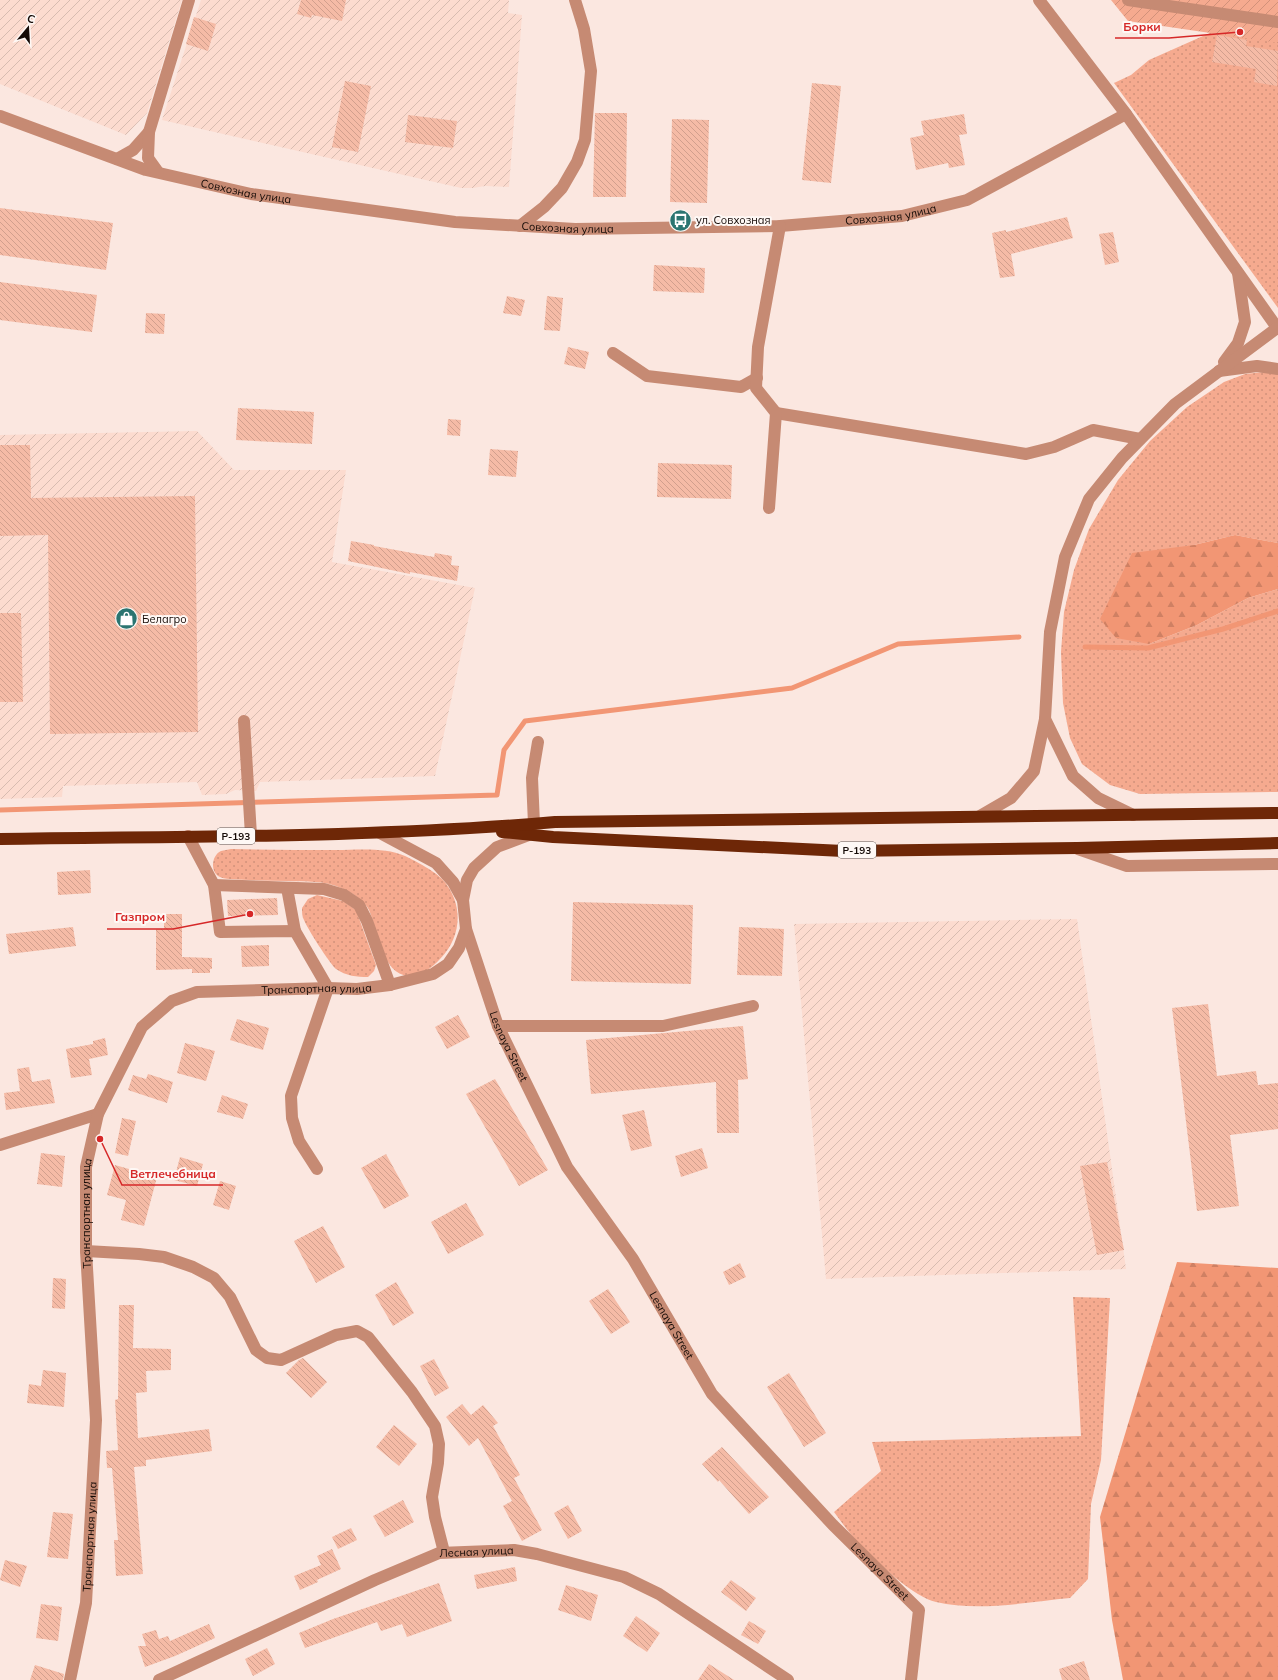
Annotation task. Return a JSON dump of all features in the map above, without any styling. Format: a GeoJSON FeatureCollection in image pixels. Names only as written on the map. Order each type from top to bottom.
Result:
{"type":"FeatureCollection","features":[{"type":"Feature","properties":{"kind":"highway","name":"Р-193"},"geometry":{"type":"LineString","coordinates":[[532,829],[555,822],[1278,813]]}},
{"type":"Feature","properties":{"kind":"highway","name":"Р-193"},"geometry":{"type":"LineString","coordinates":[[0,839],[532,829],[843,851],[1077,848],[1278,843]]}},
{"type":"Feature","properties":{"kind":"street"},"geometry":{"type":"LineString","coordinates":[[158,172],[148,158],[149,132],[189,0]]}},
{"type":"Feature","properties":{"kind":"street"},"geometry":{"type":"LineString","coordinates":[[520,226],[544,207],[562,188],[576,162],[585,140],[591,71],[584,29],[575,0]]}},
{"type":"Feature","properties":{"kind":"street"},"geometry":{"type":"LineString","coordinates":[[980,816],[1011,798],[1034,771],[1045,719],[1050,632],[1065,557],[1089,499],[1122,458],[1175,404],[1217,371],[1278,328],[1126,114],[1039,0]]}},
{"type":"Feature","properties":{"kind":"street"},"geometry":{"type":"LineString","coordinates":[[1128,0],[1278,22]]}},
{"type":"Feature","properties":{"kind":"street","name":"Совхозная улица"},"geometry":{"type":"LineString","coordinates":[[0,116],[146,170],[251,194],[455,222],[575,229],[780,226],[902,216],[966,200],[1126,114]]}},
{"type":"Feature","properties":{"kind":"street"},"geometry":{"type":"LineString","coordinates":[[117,159],[134,150],[149,132]]}},
{"type":"Feature","properties":{"kind":"street"},"geometry":{"type":"LineString","coordinates":[[780,226],[758,347],[756,388],[776,413],[1026,454],[1054,447],[1093,430],[1140,439]]}},
{"type":"Feature","properties":{"kind":"street"},"geometry":{"type":"LineString","coordinates":[[1217,371],[1238,343],[1244,322],[1237,270]]}},
{"type":"Feature","properties":{"kind":"street"},"geometry":{"type":"LineString","coordinates":[[613,354],[647,376],[741,387],[757,378]]}},
{"type":"Feature","properties":{"kind":"street"},"geometry":{"type":"LineString","coordinates":[[1217,371],[1257,366],[1278,369]]}},
{"type":"Feature","properties":{"kind":"street"},"geometry":{"type":"LineString","coordinates":[[769,508],[776,413]]}},
{"type":"Feature","properties":{"kind":"street"},"geometry":{"type":"LineString","coordinates":[[1045,719],[1073,776],[1098,798],[1133,815]]}},
{"type":"Feature","properties":{"kind":"street"},"geometry":{"type":"LineString","coordinates":[[244,721],[251,835]]}},
{"type":"Feature","properties":{"kind":"street"},"geometry":{"type":"LineString","coordinates":[[463,900],[467,880],[474,868],[497,847],[532,829],[532,778],[538,742]]}},
{"type":"Feature","properties":{"kind":"street"},"geometry":{"type":"LineString","coordinates":[[380,833],[436,863],[453,882],[463,900]]}},
{"type":"Feature","properties":{"kind":"street"},"geometry":{"type":"LineString","coordinates":[[188,836],[214,885],[220,932],[295,931]]}},
{"type":"Feature","properties":{"kind":"street"},"geometry":{"type":"LineString","coordinates":[[1077,848],[1127,866],[1278,864]]}},
{"type":"Feature","properties":{"kind":"street"},"geometry":{"type":"LineString","coordinates":[[214,885],[324,889],[344,895],[359,905],[368,921],[390,985]]}},
{"type":"Feature","properties":{"kind":"street"},"geometry":{"type":"LineString","coordinates":[[287,888],[295,931],[328,988],[291,1096],[292,1118],[299,1141],[317,1169]]}},
{"type":"Feature","properties":{"kind":"street","name":"Транспортная улица"},"geometry":{"type":"LineString","coordinates":[[70,1680],[86,1603],[96,1420],[86,1251],[86,1166],[98,1114],[142,1027],[172,1001],[197,992],[328,988],[357,990],[390,985],[433,974],[448,964],[459,948],[466,929],[463,900]]}},
{"type":"Feature","properties":{"kind":"street","name":"Lesnaya Street"},"geometry":{"type":"LineString","coordinates":[[466,929],[498,1026],[567,1167],[633,1259],[712,1394],[834,1525],[919,1610],[910,1680]]}},
{"type":"Feature","properties":{"kind":"street"},"geometry":{"type":"LineString","coordinates":[[498,1026],[663,1026],[753,1006]]}},
{"type":"Feature","properties":{"kind":"street"},"geometry":{"type":"LineString","coordinates":[[0,1145],[98,1114]]}},
{"type":"Feature","properties":{"kind":"street"},"geometry":{"type":"LineString","coordinates":[[86,1251],[164,1257],[194,1267],[214,1278],[230,1297],[256,1350],[267,1358],[281,1360],[336,1335],[357,1331],[368,1337],[412,1392],[435,1426],[440,1444],[432,1497],[435,1517],[444,1552]]}},
{"type":"Feature","properties":{"kind":"street","name":"Лесная улица"},"geometry":{"type":"LineString","coordinates":[[159,1680],[375,1580],[440,1553],[514,1550],[538,1554],[624,1577],[659,1594],[788,1680]]}},
{"type":"Feature","properties":{"kind":"shaded area"},"geometry":{"type":"Polygon","coordinates":[[[0,0],[182,0],[147,113],[126,135],[0,84],[0,0]]]}},
{"type":"Feature","properties":{"kind":"shaded area"},"geometry":{"type":"Polygon","coordinates":[[[201,0],[509,0],[508,13],[522,15],[509,187],[485,186],[461,188],[162,120],[201,0]]]}},
{"type":"Feature","properties":{"kind":"shaded area"},"geometry":{"type":"Polygon","coordinates":[[[1111,0],[1278,0],[1278,43],[1128,21],[1111,0]]]}},
{"type":"Feature","properties":{"kind":"shaded area"},"geometry":{"type":"Polygon","coordinates":[[[1230,24],[1278,35],[1278,308],[1114,83],[1131,75],[1149,60],[1230,24]]]}},
{"type":"Feature","properties":{"kind":"shaded area"},"geometry":{"type":"Polygon","coordinates":[[[1264,372],[1278,373],[1278,543],[1235,535],[1194,545],[1149,644],[1197,625],[1248,598],[1278,589],[1278,792],[1140,794],[1110,785],[1082,764],[1070,738],[1063,703],[1061,652],[1064,612],[1074,570],[1089,529],[1118,480],[1150,441],[1187,407],[1224,382],[1245,374],[1264,372]]]}},
{"type":"Feature","properties":{"kind":"shaded area"},"geometry":{"type":"Polygon","coordinates":[[[197,431],[234,470],[346,470],[332,562],[475,588],[435,776],[260,782],[256,791],[235,790],[226,794],[202,795],[197,782],[63,786],[62,797],[0,799],[0,435],[197,431]]]}},
{"type":"Feature","properties":{"kind":"shaded area"},"geometry":{"type":"Polygon","coordinates":[[[231,849],[380,850],[405,856],[436,874],[450,889],[457,910],[458,920],[453,941],[440,959],[426,970],[413,976],[400,973],[392,968],[386,960],[369,910],[367,906],[357,897],[335,885],[322,883],[228,879],[218,876],[213,867],[214,859],[221,851],[231,849]]]}},
{"type":"Feature","properties":{"kind":"shaded area"},"geometry":{"type":"Polygon","coordinates":[[[317,895],[343,901],[356,910],[376,965],[374,971],[368,977],[352,976],[336,969],[314,938],[303,919],[302,908],[308,899],[317,895]]]}},
{"type":"Feature","properties":{"kind":"shaded area"},"geometry":{"type":"Polygon","coordinates":[[[1077,919],[1126,1269],[826,1279],[794,924],[1077,919]]]}},
{"type":"Feature","properties":{"kind":"shaded area"},"geometry":{"type":"Polygon","coordinates":[[[1073,1297],[1110,1298],[1101,1460],[1091,1504],[1088,1579],[1070,1598],[1020,1604],[986,1606],[952,1605],[927,1599],[907,1587],[863,1548],[834,1512],[881,1471],[872,1442],[1081,1436],[1073,1297]]]}},
{"type":"Feature","properties":{"kind":"green space"},"geometry":{"type":"Polygon","coordinates":[[[1235,535],[1278,543],[1278,589],[1248,598],[1197,625],[1149,644],[1116,638],[1100,619],[1132,553],[1194,545],[1235,535]]]}},
{"type":"Feature","properties":{"kind":"green space"},"geometry":{"type":"Polygon","coordinates":[[[1177,1262],[1278,1268],[1278,1680],[1123,1680],[1112,1620],[1100,1517],[1177,1262]]]}},
{"type":"Feature","properties":{"kind":"building"},"geometry":{"type":"Polygon","coordinates":[[[301,0],[346,0],[342,21],[312,15],[311,18],[297,14],[301,0]]]}},
{"type":"Feature","properties":{"kind":"building"},"geometry":{"type":"Polygon","coordinates":[[[194,17],[216,24],[208,51],[186,44],[194,17]]]}},
{"type":"Feature","properties":{"kind":"building"},"geometry":{"type":"Polygon","coordinates":[[[1217,35],[1247,40],[1246,46],[1278,51],[1277,86],[1254,82],[1256,69],[1212,62],[1217,35]]]}},
{"type":"Feature","properties":{"kind":"building"},"geometry":{"type":"Polygon","coordinates":[[[345,81],[371,86],[358,152],[332,147],[345,81]]]}},
{"type":"Feature","properties":{"kind":"building"},"geometry":{"type":"Polygon","coordinates":[[[812,83],[841,86],[831,183],[802,180],[812,83]]]}},
{"type":"Feature","properties":{"kind":"building"},"geometry":{"type":"Polygon","coordinates":[[[595,113],[627,113],[626,197],[593,197],[595,113]]]}},
{"type":"Feature","properties":{"kind":"building"},"geometry":{"type":"Polygon","coordinates":[[[964,114],[967,134],[959,135],[965,165],[949,168],[948,163],[916,170],[910,138],[924,135],[921,121],[964,114]]]}},
{"type":"Feature","properties":{"kind":"building"},"geometry":{"type":"Polygon","coordinates":[[[408,115],[457,121],[453,148],[405,142],[408,115]]]}},
{"type":"Feature","properties":{"kind":"building"},"geometry":{"type":"Polygon","coordinates":[[[672,119],[709,120],[707,203],[670,202],[672,119]]]}},
{"type":"Feature","properties":{"kind":"building"},"geometry":{"type":"Polygon","coordinates":[[[0,208],[113,223],[106,270],[0,255],[0,208]]]}},
{"type":"Feature","properties":{"kind":"building"},"geometry":{"type":"Polygon","coordinates":[[[1067,217],[1073,238],[1011,254],[1015,276],[1000,278],[992,233],[1006,230],[1006,232],[1067,217]]]}},
{"type":"Feature","properties":{"kind":"building"},"geometry":{"type":"Polygon","coordinates":[[[1113,232],[1119,262],[1105,265],[1099,234],[1113,232]]]}},
{"type":"Feature","properties":{"kind":"building"},"geometry":{"type":"Polygon","coordinates":[[[654,265],[705,268],[704,293],[653,291],[654,265]]]}},
{"type":"Feature","properties":{"kind":"building"},"geometry":{"type":"Polygon","coordinates":[[[0,282],[97,295],[92,332],[0,320],[0,282]]]}},
{"type":"Feature","properties":{"kind":"building"},"geometry":{"type":"Polygon","coordinates":[[[507,296],[525,300],[521,316],[503,313],[507,296]]]}},
{"type":"Feature","properties":{"kind":"building"},"geometry":{"type":"Polygon","coordinates":[[[547,296],[563,298],[560,331],[544,330],[547,296]]]}},
{"type":"Feature","properties":{"kind":"building"},"geometry":{"type":"Polygon","coordinates":[[[146,313],[165,314],[164,334],[145,333],[146,313]]]}},
{"type":"Feature","properties":{"kind":"building"},"geometry":{"type":"Polygon","coordinates":[[[568,347],[589,352],[585,369],[564,364],[568,347]]]}},
{"type":"Feature","properties":{"kind":"building"},"geometry":{"type":"Polygon","coordinates":[[[238,408],[314,412],[312,444],[236,440],[238,408]]]}},
{"type":"Feature","properties":{"kind":"building"},"geometry":{"type":"Polygon","coordinates":[[[448,419],[461,420],[460,436],[447,435],[448,419]]]}},
{"type":"Feature","properties":{"kind":"building"},"geometry":{"type":"Polygon","coordinates":[[[0,445],[30,445],[31,498],[195,496],[198,732],[50,734],[48,535],[0,536],[0,445]]]}},
{"type":"Feature","properties":{"kind":"building"},"geometry":{"type":"Polygon","coordinates":[[[490,449],[518,451],[516,477],[488,475],[490,449]]]}},
{"type":"Feature","properties":{"kind":"building"},"geometry":{"type":"Polygon","coordinates":[[[658,463],[732,465],[731,499],[657,497],[658,463]]]}},
{"type":"Feature","properties":{"kind":"building"},"geometry":{"type":"Polygon","coordinates":[[[351,541],[434,557],[435,553],[452,556],[451,565],[459,566],[457,581],[410,572],[410,574],[348,561],[351,541]]]}},
{"type":"Feature","properties":{"kind":"building"},"geometry":{"type":"Polygon","coordinates":[[[0,613],[21,613],[23,702],[0,702],[0,613]]]}},
{"type":"Feature","properties":{"kind":"building"},"geometry":{"type":"Polygon","coordinates":[[[90,870],[91,893],[58,895],[57,872],[90,870]]]}},
{"type":"Feature","properties":{"kind":"building"},"geometry":{"type":"Polygon","coordinates":[[[277,898],[278,915],[228,916],[227,900],[277,898]]]}},
{"type":"Feature","properties":{"kind":"building"},"geometry":{"type":"Polygon","coordinates":[[[573,902],[693,905],[691,984],[571,981],[573,902]]]}},
{"type":"Feature","properties":{"kind":"building"},"geometry":{"type":"Polygon","coordinates":[[[164,914],[182,914],[182,957],[212,958],[212,969],[210,969],[210,973],[192,973],[192,969],[156,970],[156,929],[164,929],[164,914]]]}},
{"type":"Feature","properties":{"kind":"building"},"geometry":{"type":"Polygon","coordinates":[[[73,927],[76,946],[9,954],[6,934],[73,927]]]}},
{"type":"Feature","properties":{"kind":"building"},"geometry":{"type":"Polygon","coordinates":[[[739,927],[784,929],[782,976],[737,975],[739,927]]]}},
{"type":"Feature","properties":{"kind":"building"},"geometry":{"type":"Polygon","coordinates":[[[269,945],[269,966],[242,967],[241,946],[269,945]]]}},
{"type":"Feature","properties":{"kind":"building"},"geometry":{"type":"Polygon","coordinates":[[[1208,1004],[1217,1076],[1256,1071],[1258,1085],[1278,1083],[1278,1129],[1230,1135],[1239,1206],[1197,1211],[1172,1008],[1208,1004]]]}},
{"type":"Feature","properties":{"kind":"building"},"geometry":{"type":"Polygon","coordinates":[[[458,1015],[470,1037],[447,1049],[435,1027],[458,1015]]]}},
{"type":"Feature","properties":{"kind":"building"},"geometry":{"type":"Polygon","coordinates":[[[237,1019],[269,1028],[263,1050],[230,1040],[237,1019]]]}},
{"type":"Feature","properties":{"kind":"building"},"geometry":{"type":"Polygon","coordinates":[[[743,1026],[748,1079],[738,1080],[739,1133],[717,1133],[716,1082],[591,1094],[586,1040],[743,1026]]]}},
{"type":"Feature","properties":{"kind":"building"},"geometry":{"type":"Polygon","coordinates":[[[105,1038],[108,1055],[89,1059],[92,1075],[71,1078],[66,1049],[93,1044],[93,1041],[105,1038]]]}},
{"type":"Feature","properties":{"kind":"building"},"geometry":{"type":"Polygon","coordinates":[[[185,1043],[215,1051],[206,1081],[177,1073],[185,1043]]]}},
{"type":"Feature","properties":{"kind":"building"},"geometry":{"type":"Polygon","coordinates":[[[29,1067],[32,1082],[50,1079],[55,1103],[6,1110],[4,1093],[20,1091],[17,1069],[29,1067]]]}},
{"type":"Feature","properties":{"kind":"building"},"geometry":{"type":"Polygon","coordinates":[[[148,1074],[173,1082],[167,1103],[128,1090],[133,1075],[146,1079],[148,1074]]]}},
{"type":"Feature","properties":{"kind":"building"},"geometry":{"type":"Polygon","coordinates":[[[495,1079],[548,1170],[519,1186],[466,1094],[495,1079]]]}},
{"type":"Feature","properties":{"kind":"building"},"geometry":{"type":"Polygon","coordinates":[[[222,1095],[248,1104],[243,1119],[217,1112],[222,1095]]]}},
{"type":"Feature","properties":{"kind":"building"},"geometry":{"type":"Polygon","coordinates":[[[644,1110],[652,1146],[631,1151],[622,1115],[644,1110]]]}},
{"type":"Feature","properties":{"kind":"building"},"geometry":{"type":"Polygon","coordinates":[[[122,1118],[136,1121],[128,1156],[115,1153],[122,1118]]]}},
{"type":"Feature","properties":{"kind":"building"},"geometry":{"type":"Polygon","coordinates":[[[702,1148],[708,1168],[681,1177],[675,1156],[702,1148]]]}},
{"type":"Feature","properties":{"kind":"building"},"geometry":{"type":"Polygon","coordinates":[[[41,1153],[65,1156],[62,1187],[37,1184],[41,1153]]]}},
{"type":"Feature","properties":{"kind":"building"},"geometry":{"type":"Polygon","coordinates":[[[386,1154],[409,1196],[384,1209],[361,1168],[386,1154]]]}},
{"type":"Feature","properties":{"kind":"building"},"geometry":{"type":"Polygon","coordinates":[[[180,1157],[203,1164],[197,1186],[174,1180],[180,1157]]]}},
{"type":"Feature","properties":{"kind":"building"},"geometry":{"type":"Polygon","coordinates":[[[1107,1162],[1124,1250],[1097,1255],[1080,1166],[1107,1162]]]}},
{"type":"Feature","properties":{"kind":"building"},"geometry":{"type":"Polygon","coordinates":[[[115,1165],[157,1177],[144,1226],[121,1220],[126,1200],[107,1195],[115,1165]]]}},
{"type":"Feature","properties":{"kind":"building"},"geometry":{"type":"Polygon","coordinates":[[[220,1181],[236,1186],[229,1210],[213,1205],[220,1181]]]}},
{"type":"Feature","properties":{"kind":"building"},"geometry":{"type":"Polygon","coordinates":[[[466,1203],[484,1235],[448,1254],[431,1222],[466,1203]]]}},
{"type":"Feature","properties":{"kind":"building"},"geometry":{"type":"Polygon","coordinates":[[[323,1226],[345,1267],[316,1283],[294,1241],[323,1226]]]}},
{"type":"Feature","properties":{"kind":"building"},"geometry":{"type":"Polygon","coordinates":[[[740,1263],[746,1277],[729,1285],[723,1272],[740,1263]]]}},
{"type":"Feature","properties":{"kind":"building"},"geometry":{"type":"Polygon","coordinates":[[[53,1278],[66,1279],[65,1309],[52,1308],[53,1278]]]}},
{"type":"Feature","properties":{"kind":"building"},"geometry":{"type":"Polygon","coordinates":[[[396,1282],[414,1313],[393,1326],[375,1295],[396,1282]]]}},
{"type":"Feature","properties":{"kind":"building"},"geometry":{"type":"Polygon","coordinates":[[[608,1289],[630,1322],[611,1334],[589,1301],[608,1289]]]}},
{"type":"Feature","properties":{"kind":"building"},"geometry":{"type":"Polygon","coordinates":[[[119,1305],[134,1305],[133,1348],[171,1349],[171,1370],[146,1371],[147,1392],[136,1393],[138,1438],[209,1429],[212,1451],[146,1460],[146,1466],[134,1467],[143,1574],[116,1576],[114,1540],[118,1540],[112,1468],[107,1468],[106,1451],[118,1450],[115,1400],[118,1399],[119,1305]]]}},
{"type":"Feature","properties":{"kind":"building"},"geometry":{"type":"Polygon","coordinates":[[[303,1358],[327,1382],[311,1398],[286,1373],[303,1358]]]}},
{"type":"Feature","properties":{"kind":"building"},"geometry":{"type":"Polygon","coordinates":[[[434,1359],[449,1388],[435,1396],[420,1366],[434,1359]]]}},
{"type":"Feature","properties":{"kind":"building"},"geometry":{"type":"Polygon","coordinates":[[[43,1370],[66,1373],[64,1407],[27,1403],[29,1384],[41,1386],[43,1370]]]}},
{"type":"Feature","properties":{"kind":"building"},"geometry":{"type":"Polygon","coordinates":[[[789,1373],[826,1433],[804,1447],[767,1387],[789,1373]]]}},
{"type":"Feature","properties":{"kind":"building"},"geometry":{"type":"Polygon","coordinates":[[[462,1404],[471,1415],[483,1405],[498,1423],[493,1426],[520,1475],[514,1478],[542,1530],[522,1541],[503,1506],[512,1501],[478,1438],[469,1446],[446,1417],[462,1404]]]}},
{"type":"Feature","properties":{"kind":"building"},"geometry":{"type":"Polygon","coordinates":[[[394,1425],[417,1444],[399,1466],[376,1447],[394,1425]]]}},
{"type":"Feature","properties":{"kind":"building"},"geometry":{"type":"Polygon","coordinates":[[[722,1447],[769,1497],[749,1514],[719,1480],[718,1482],[702,1464],[722,1447]]]}},
{"type":"Feature","properties":{"kind":"building"},"geometry":{"type":"Polygon","coordinates":[[[403,1500],[414,1522],[385,1537],[373,1516],[403,1500]]]}},
{"type":"Feature","properties":{"kind":"building"},"geometry":{"type":"Polygon","coordinates":[[[568,1505],[582,1531],[568,1539],[554,1513],[568,1505]]]}},
{"type":"Feature","properties":{"kind":"building"},"geometry":{"type":"Polygon","coordinates":[[[53,1512],[73,1514],[68,1559],[47,1557],[53,1512]]]}},
{"type":"Feature","properties":{"kind":"building"},"geometry":{"type":"Polygon","coordinates":[[[351,1528],[357,1540],[338,1549],[332,1537],[351,1528]]]}},
{"type":"Feature","properties":{"kind":"building"},"geometry":{"type":"Polygon","coordinates":[[[332,1549],[341,1569],[300,1590],[294,1576],[321,1565],[317,1556],[332,1549]]]}},
{"type":"Feature","properties":{"kind":"building"},"geometry":{"type":"Polygon","coordinates":[[[5,1560],[27,1566],[20,1587],[0,1580],[5,1560]]]}},
{"type":"Feature","properties":{"kind":"building"},"geometry":{"type":"Polygon","coordinates":[[[515,1567],[517,1581],[477,1589],[474,1575],[515,1567]]]}},
{"type":"Feature","properties":{"kind":"building"},"geometry":{"type":"Polygon","coordinates":[[[731,1580],[756,1598],[746,1611],[721,1592],[731,1580]]]}},
{"type":"Feature","properties":{"kind":"building"},"geometry":{"type":"Polygon","coordinates":[[[439,1583],[452,1621],[407,1637],[402,1624],[381,1631],[377,1622],[305,1648],[299,1633],[333,1619],[439,1583]]]}},
{"type":"Feature","properties":{"kind":"building"},"geometry":{"type":"Polygon","coordinates":[[[566,1585],[598,1595],[591,1621],[558,1610],[566,1585]]]}},
{"type":"Feature","properties":{"kind":"building"},"geometry":{"type":"Polygon","coordinates":[[[41,1604],[62,1607],[58,1641],[36,1638],[41,1604]]]}},
{"type":"Feature","properties":{"kind":"building"},"geometry":{"type":"Polygon","coordinates":[[[636,1616],[660,1633],[647,1652],[623,1636],[636,1616]]]}},
{"type":"Feature","properties":{"kind":"building"},"geometry":{"type":"Polygon","coordinates":[[[749,1621],[766,1631],[758,1644],[741,1635],[749,1621]]]}},
{"type":"Feature","properties":{"kind":"building"},"geometry":{"type":"Polygon","coordinates":[[[209,1624],[215,1638],[175,1656],[145,1667],[138,1646],[146,1646],[142,1634],[156,1630],[159,1639],[168,1636],[170,1641],[209,1624]]]}},
{"type":"Feature","properties":{"kind":"building"},"geometry":{"type":"Polygon","coordinates":[[[267,1648],[275,1664],[253,1676],[245,1659],[267,1648]]]}},
{"type":"Feature","properties":{"kind":"building"},"geometry":{"type":"Polygon","coordinates":[[[1084,1661],[1090,1680],[1062,1680],[1059,1669],[1084,1661]]]}},
{"type":"Feature","properties":{"kind":"building"},"geometry":{"type":"Polygon","coordinates":[[[709,1664],[734,1680],[698,1680],[709,1664]]]}},
{"type":"Feature","properties":{"kind":"building"},"geometry":{"type":"Polygon","coordinates":[[[35,1665],[64,1674],[63,1680],[30,1680],[35,1665]]]}},
{"type":"Feature","properties":{"kind":"waterway"},"geometry":{"type":"LineString","coordinates":[[1085,647],[1148,648],[1223,629],[1278,611]]}},
{"type":"Feature","properties":{"kind":"waterway"},"geometry":{"type":"LineString","coordinates":[[0,810],[497,795],[504,750],[525,721],[792,688],[898,644],[1019,637]]}},
{"type":"Feature","properties":{"kind":"place","name":"Борки"},"geometry":{"type":"Point","coordinates":[1240,32]}},
{"type":"Feature","properties":{"kind":"place","name":"ул. Совхозная"},"geometry":{"type":"Point","coordinates":[681,220]}},
{"type":"Feature","properties":{"kind":"place","name":"Белагро"},"geometry":{"type":"Point","coordinates":[127,619]}},
{"type":"Feature","properties":{"kind":"place","name":"Газпром"},"geometry":{"type":"Point","coordinates":[250,914]}},
{"type":"Feature","properties":{"kind":"place","name":"Ветлечебница"},"geometry":{"type":"Point","coordinates":[100,1139]}}]}
